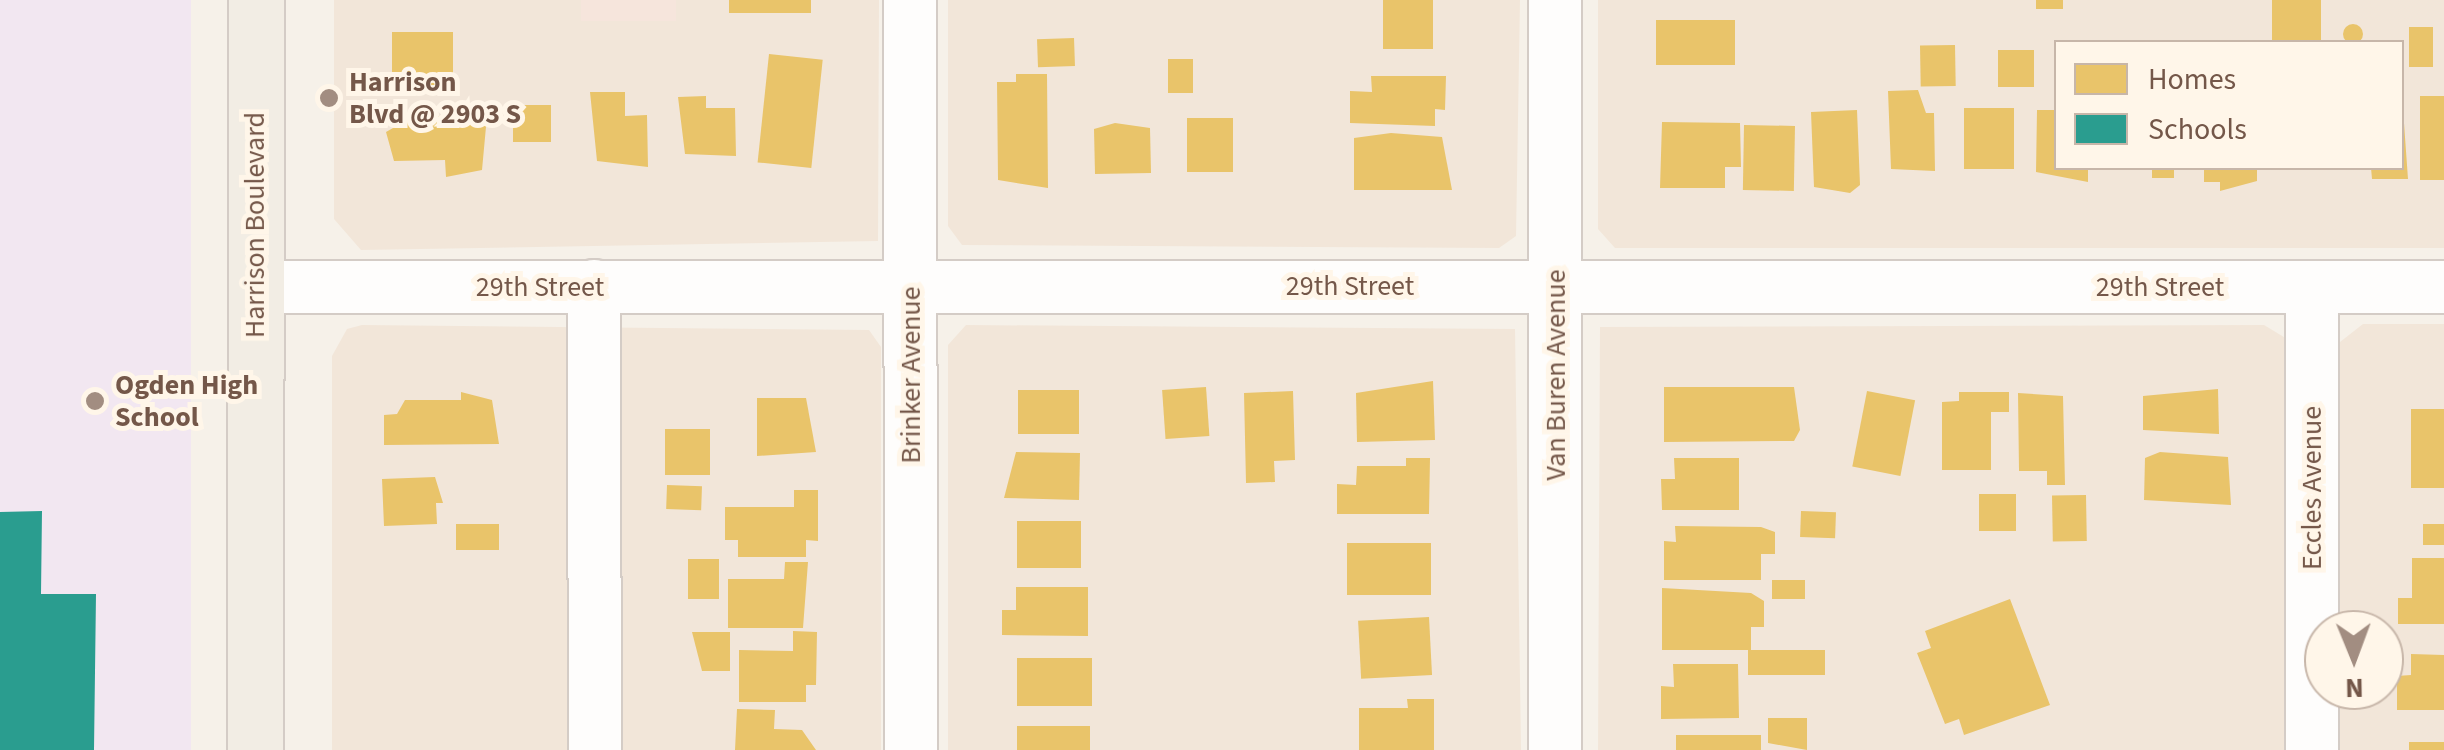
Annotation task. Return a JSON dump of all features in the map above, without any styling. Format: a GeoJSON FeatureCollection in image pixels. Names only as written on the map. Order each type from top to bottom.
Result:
{"type":"FeatureCollection","features":[{"type":"Feature","properties":{"kind":"main road","name":"Harrison Boulevard"},"geometry":{"type":"LineString","coordinates":[[255,750],[256,0]]}},
{"type":"Feature","properties":{"kind":"street","name":"Brinker Avenue"},"geometry":{"type":"LineString","coordinates":[[910,0],[911,750]]}},
{"type":"Feature","properties":{"kind":"street","name":"Van Buren Avenue"},"geometry":{"type":"LineString","coordinates":[[1555,750],[1556,0]]}},
{"type":"Feature","properties":{"kind":"street"},"geometry":{"type":"LineString","coordinates":[[594,286],[595,750]]}},
{"type":"Feature","properties":{"kind":"street","name":"29th Street"},"geometry":{"type":"LineString","coordinates":[[255,287],[2444,287]]}},
{"type":"Feature","properties":{"kind":"street","name":"Eccles Avenue"},"geometry":{"type":"LineString","coordinates":[[2312,287],[2312,750]]}},
{"type":"Feature","properties":{"kind":"shaded area","name":"Ogden High School"},"geometry":{"type":"Polygon","coordinates":[[[0,0],[191,0],[191,750],[0,750],[0,0]]]}},
{"type":"Feature","properties":{"kind":"shaded area"},"geometry":{"type":"Polygon","coordinates":[[[334,0],[581,0],[582,21],[675,21],[676,0],[879,0],[878,241],[361,250],[334,219],[334,0]]]}},
{"type":"Feature","properties":{"kind":"shaded area"},"geometry":{"type":"Polygon","coordinates":[[[581,0],[676,0],[676,21],[581,21],[581,0]]]}},
{"type":"Feature","properties":{"kind":"shaded area"},"geometry":{"type":"Polygon","coordinates":[[[948,0],[1520,0],[1516,236],[1499,248],[962,245],[948,226],[948,0]]]}},
{"type":"Feature","properties":{"kind":"shaded area"},"geometry":{"type":"Polygon","coordinates":[[[1598,0],[2444,0],[2444,248],[1615,248],[1598,229],[1598,0]]]}},
{"type":"Feature","properties":{"kind":"shaded area"},"geometry":{"type":"Polygon","coordinates":[[[2363,324],[2444,324],[2444,750],[2340,750],[2340,710],[2404,710],[2404,610],[2340,610],[2340,342],[2363,324]]]}},
{"type":"Feature","properties":{"kind":"shaded area"},"geometry":{"type":"Polygon","coordinates":[[[362,325],[869,330],[881,347],[881,750],[332,750],[332,356],[347,329],[362,325]]]}},
{"type":"Feature","properties":{"kind":"shaded area"},"geometry":{"type":"Polygon","coordinates":[[[966,325],[1515,329],[1521,750],[948,750],[948,345],[966,325]]]}},
{"type":"Feature","properties":{"kind":"shaded area"},"geometry":{"type":"Polygon","coordinates":[[[2264,325],[2289,340],[2289,750],[1598,750],[1600,327],[2264,325]]]}},
{"type":"Feature","properties":{"kind":"building: Homes"},"geometry":{"type":"Polygon","coordinates":[[[729,0],[811,0],[811,13],[729,13],[729,0]]]}},
{"type":"Feature","properties":{"kind":"building: Homes"},"geometry":{"type":"Polygon","coordinates":[[[1383,0],[1433,0],[1433,49],[1383,49],[1383,0]]]}},
{"type":"Feature","properties":{"kind":"building: Homes"},"geometry":{"type":"Polygon","coordinates":[[[2036,0],[2063,0],[2063,9],[2036,9],[2036,0]]]}},
{"type":"Feature","properties":{"kind":"building: Homes"},"geometry":{"type":"Polygon","coordinates":[[[2272,0],[2321,0],[2321,40],[2272,40],[2272,0]]]}},
{"type":"Feature","properties":{"kind":"building: Homes"},"geometry":{"type":"Polygon","coordinates":[[[1656,20],[1735,20],[1735,65],[1656,65],[1656,20]]]}},
{"type":"Feature","properties":{"kind":"building: Homes"},"geometry":{"type":"Polygon","coordinates":[[[2349,25],[2362,30],[2361,40],[2344,38],[2349,25]]]}},
{"type":"Feature","properties":{"kind":"building: Homes"},"geometry":{"type":"Polygon","coordinates":[[[2409,27],[2433,27],[2433,67],[2409,67],[2409,27]]]}},
{"type":"Feature","properties":{"kind":"building: Homes"},"geometry":{"type":"Polygon","coordinates":[[[392,32],[453,32],[453,85],[392,85],[392,32]]]}},
{"type":"Feature","properties":{"kind":"building: Homes"},"geometry":{"type":"Polygon","coordinates":[[[1074,38],[1075,66],[1038,67],[1037,39],[1074,38]]]}},
{"type":"Feature","properties":{"kind":"building: Homes"},"geometry":{"type":"Polygon","coordinates":[[[1955,45],[1956,86],[1921,87],[1920,46],[1955,45]]]}},
{"type":"Feature","properties":{"kind":"building: Homes"},"geometry":{"type":"Polygon","coordinates":[[[1998,50],[2034,50],[2034,87],[1998,87],[1998,50]]]}},
{"type":"Feature","properties":{"kind":"building: Homes"},"geometry":{"type":"Polygon","coordinates":[[[769,54],[823,60],[811,168],[758,162],[769,54]]]}},
{"type":"Feature","properties":{"kind":"building: Homes"},"geometry":{"type":"Polygon","coordinates":[[[1168,59],[1193,59],[1193,93],[1168,93],[1168,59]]]}},
{"type":"Feature","properties":{"kind":"building: Homes"},"geometry":{"type":"Polygon","coordinates":[[[1016,74],[1047,74],[1048,188],[998,180],[997,82],[1016,82],[1016,74]]]}},
{"type":"Feature","properties":{"kind":"building: Homes"},"geometry":{"type":"Polygon","coordinates":[[[1371,76],[1446,76],[1445,110],[1435,109],[1435,126],[1350,123],[1350,91],[1372,92],[1371,76]]]}},
{"type":"Feature","properties":{"kind":"building: Homes"},"geometry":{"type":"Polygon","coordinates":[[[1918,90],[1926,113],[1934,113],[1935,171],[1891,169],[1888,91],[1918,90]]]}},
{"type":"Feature","properties":{"kind":"building: Homes"},"geometry":{"type":"Polygon","coordinates":[[[590,92],[625,92],[625,116],[647,115],[648,167],[597,161],[590,92]]]}},
{"type":"Feature","properties":{"kind":"building: Homes"},"geometry":{"type":"Polygon","coordinates":[[[706,96],[706,108],[735,108],[736,156],[685,154],[678,97],[706,96]]]}},
{"type":"Feature","properties":{"kind":"building: Homes"},"geometry":{"type":"Polygon","coordinates":[[[2420,96],[2444,96],[2444,180],[2420,180],[2420,96]]]}},
{"type":"Feature","properties":{"kind":"building: Homes"},"geometry":{"type":"Polygon","coordinates":[[[513,105],[551,105],[551,142],[513,142],[513,105]]]}},
{"type":"Feature","properties":{"kind":"building: Homes"},"geometry":{"type":"Polygon","coordinates":[[[1964,108],[2014,108],[2014,169],[1964,169],[1964,108]]]}},
{"type":"Feature","properties":{"kind":"building: Homes"},"geometry":{"type":"Polygon","coordinates":[[[1857,110],[1860,185],[1850,193],[1814,187],[1811,112],[1857,110]]]}},
{"type":"Feature","properties":{"kind":"building: Homes"},"geometry":{"type":"Polygon","coordinates":[[[2037,110],[2054,110],[2054,170],[2088,170],[2088,182],[2036,172],[2037,110]]]}},
{"type":"Feature","properties":{"kind":"building: Homes"},"geometry":{"type":"Polygon","coordinates":[[[414,116],[487,116],[482,170],[446,177],[445,160],[394,161],[386,132],[414,116]]]}},
{"type":"Feature","properties":{"kind":"building: Homes"},"geometry":{"type":"Polygon","coordinates":[[[1187,118],[1233,118],[1233,172],[1187,172],[1187,118]]]}},
{"type":"Feature","properties":{"kind":"building: Homes"},"geometry":{"type":"Polygon","coordinates":[[[1662,122],[1740,123],[1741,167],[1725,167],[1725,188],[1660,188],[1662,122]]]}},
{"type":"Feature","properties":{"kind":"building: Homes"},"geometry":{"type":"Polygon","coordinates":[[[1115,123],[1150,128],[1151,173],[1095,174],[1094,129],[1115,123]]]}},
{"type":"Feature","properties":{"kind":"building: Homes"},"geometry":{"type":"Polygon","coordinates":[[[2404,123],[2408,179],[2372,179],[2371,170],[2404,170],[2404,123]]]}},
{"type":"Feature","properties":{"kind":"building: Homes"},"geometry":{"type":"Polygon","coordinates":[[[1744,125],[1795,126],[1794,191],[1743,190],[1744,125]]]}},
{"type":"Feature","properties":{"kind":"building: Homes"},"geometry":{"type":"Polygon","coordinates":[[[1391,133],[1442,137],[1452,190],[1354,190],[1354,138],[1391,133]]]}},
{"type":"Feature","properties":{"kind":"building: Homes"},"geometry":{"type":"Polygon","coordinates":[[[2152,170],[2174,170],[2174,178],[2152,178],[2152,170]]]}},
{"type":"Feature","properties":{"kind":"building: Homes"},"geometry":{"type":"Polygon","coordinates":[[[2204,170],[2257,170],[2257,181],[2220,191],[2220,182],[2204,182],[2204,170]]]}},
{"type":"Feature","properties":{"kind":"building: Homes"},"geometry":{"type":"Polygon","coordinates":[[[1433,381],[1435,440],[1357,442],[1356,393],[1433,381]]]}},
{"type":"Feature","properties":{"kind":"building: Homes"},"geometry":{"type":"Polygon","coordinates":[[[1206,387],[1209,436],[1166,439],[1162,390],[1206,387]]]}},
{"type":"Feature","properties":{"kind":"building: Homes"},"geometry":{"type":"Polygon","coordinates":[[[1664,387],[1794,387],[1800,430],[1794,441],[1664,442],[1664,387]]]}},
{"type":"Feature","properties":{"kind":"building: Homes"},"geometry":{"type":"Polygon","coordinates":[[[2218,389],[2219,434],[2143,430],[2143,396],[2218,389]]]}},
{"type":"Feature","properties":{"kind":"building: Homes"},"geometry":{"type":"Polygon","coordinates":[[[1018,390],[1079,390],[1079,434],[1018,434],[1018,390]]]}},
{"type":"Feature","properties":{"kind":"building: Homes"},"geometry":{"type":"Polygon","coordinates":[[[1293,391],[1295,460],[1274,461],[1275,482],[1246,483],[1244,393],[1293,391]]]}},
{"type":"Feature","properties":{"kind":"building: Homes"},"geometry":{"type":"Polygon","coordinates":[[[1867,391],[1915,400],[1900,476],[1852,467],[1867,391]]]}},
{"type":"Feature","properties":{"kind":"building: Homes"},"geometry":{"type":"Polygon","coordinates":[[[461,392],[492,400],[499,444],[384,445],[384,415],[397,414],[405,400],[461,400],[461,392]]]}},
{"type":"Feature","properties":{"kind":"building: Homes"},"geometry":{"type":"Polygon","coordinates":[[[1959,392],[2009,392],[2009,412],[1991,412],[1991,470],[1942,470],[1942,402],[1959,401],[1959,392]]]}},
{"type":"Feature","properties":{"kind":"building: Homes"},"geometry":{"type":"Polygon","coordinates":[[[2018,393],[2063,396],[2065,485],[2047,485],[2047,471],[2019,471],[2018,393]]]}},
{"type":"Feature","properties":{"kind":"building: Homes"},"geometry":{"type":"Polygon","coordinates":[[[757,398],[806,398],[816,452],[757,456],[757,398]]]}},
{"type":"Feature","properties":{"kind":"building: Homes"},"geometry":{"type":"Polygon","coordinates":[[[2411,409],[2444,409],[2444,488],[2411,488],[2411,409]]]}},
{"type":"Feature","properties":{"kind":"building: Homes"},"geometry":{"type":"Polygon","coordinates":[[[665,429],[710,429],[710,475],[665,475],[665,429]]]}},
{"type":"Feature","properties":{"kind":"building: Homes"},"geometry":{"type":"Polygon","coordinates":[[[1016,452],[1080,453],[1079,500],[1004,498],[1016,452]]]}},
{"type":"Feature","properties":{"kind":"building: Homes"},"geometry":{"type":"Polygon","coordinates":[[[2160,452],[2228,457],[2231,505],[2144,500],[2145,458],[2160,452]]]}},
{"type":"Feature","properties":{"kind":"building: Homes"},"geometry":{"type":"Polygon","coordinates":[[[1406,458],[1430,458],[1429,514],[1337,514],[1337,484],[1356,485],[1357,466],[1406,466],[1406,458]]]}},
{"type":"Feature","properties":{"kind":"building: Homes"},"geometry":{"type":"Polygon","coordinates":[[[1674,458],[1739,458],[1739,510],[1662,510],[1661,479],[1675,479],[1674,458]]]}},
{"type":"Feature","properties":{"kind":"building: Homes"},"geometry":{"type":"Polygon","coordinates":[[[435,477],[443,503],[436,503],[437,524],[384,526],[382,479],[435,477]]]}},
{"type":"Feature","properties":{"kind":"building: Homes"},"geometry":{"type":"Polygon","coordinates":[[[667,485],[702,486],[701,510],[666,509],[667,485]]]}},
{"type":"Feature","properties":{"kind":"building: Homes"},"geometry":{"type":"Polygon","coordinates":[[[794,490],[818,490],[818,541],[806,540],[806,557],[738,557],[738,540],[725,540],[725,507],[794,507],[794,490]]]}},
{"type":"Feature","properties":{"kind":"building: Homes"},"geometry":{"type":"Polygon","coordinates":[[[1979,494],[2016,494],[2016,531],[1979,531],[1979,494]]]}},
{"type":"Feature","properties":{"kind":"building: Homes"},"geometry":{"type":"Polygon","coordinates":[[[2086,495],[2087,541],[2053,542],[2052,496],[2086,495]]]}},
{"type":"Feature","properties":{"kind":"building: Homes"},"geometry":{"type":"Polygon","coordinates":[[[1801,511],[1836,512],[1835,538],[1800,537],[1801,511]]]}},
{"type":"Feature","properties":{"kind":"building: Homes"},"geometry":{"type":"Polygon","coordinates":[[[1017,521],[1081,521],[1081,568],[1017,568],[1017,521]]]}},
{"type":"Feature","properties":{"kind":"building: Homes"},"geometry":{"type":"Polygon","coordinates":[[[456,524],[499,524],[499,550],[456,550],[456,524]]]}},
{"type":"Feature","properties":{"kind":"building: Homes"},"geometry":{"type":"Polygon","coordinates":[[[2423,524],[2444,524],[2444,545],[2423,545],[2423,524]]]}},
{"type":"Feature","properties":{"kind":"building: Homes"},"geometry":{"type":"Polygon","coordinates":[[[1675,526],[1761,527],[1775,532],[1775,554],[1761,554],[1761,580],[1664,580],[1664,541],[1676,542],[1675,526]]]}},
{"type":"Feature","properties":{"kind":"building: Homes"},"geometry":{"type":"Polygon","coordinates":[[[1347,543],[1431,543],[1431,595],[1347,595],[1347,543]]]}},
{"type":"Feature","properties":{"kind":"building: Homes"},"geometry":{"type":"Polygon","coordinates":[[[2412,558],[2444,558],[2444,624],[2404,624],[2404,610],[2398,610],[2398,598],[2412,598],[2412,558]]]}},
{"type":"Feature","properties":{"kind":"building: Homes"},"geometry":{"type":"Polygon","coordinates":[[[688,559],[719,559],[719,599],[688,599],[688,559]]]}},
{"type":"Feature","properties":{"kind":"building: Homes"},"geometry":{"type":"Polygon","coordinates":[[[785,562],[808,562],[803,628],[728,628],[728,579],[784,579],[785,562]]]}},
{"type":"Feature","properties":{"kind":"building: Homes"},"geometry":{"type":"Polygon","coordinates":[[[1772,580],[1805,580],[1805,599],[1772,599],[1772,580]]]}},
{"type":"Feature","properties":{"kind":"building: Homes"},"geometry":{"type":"Polygon","coordinates":[[[1016,587],[1088,587],[1088,636],[1002,635],[1002,610],[1016,610],[1016,587]]]}},
{"type":"Feature","properties":{"kind":"building: Homes"},"geometry":{"type":"Polygon","coordinates":[[[1662,588],[1751,593],[1764,601],[1764,627],[1751,627],[1751,650],[1662,650],[1662,588]]]}},
{"type":"Feature","properties":{"kind":"building: Homes"},"geometry":{"type":"Polygon","coordinates":[[[2010,599],[2050,705],[1964,735],[1959,719],[1945,724],[1917,653],[1931,648],[1925,631],[2010,599]]]}},
{"type":"Feature","properties":{"kind":"building: Homes"},"geometry":{"type":"Polygon","coordinates":[[[1429,617],[1432,675],[1361,679],[1358,621],[1429,617]]]}},
{"type":"Feature","properties":{"kind":"building: Homes"},"geometry":{"type":"Polygon","coordinates":[[[793,631],[817,632],[816,685],[806,685],[806,702],[739,702],[739,650],[793,651],[793,631]]]}},
{"type":"Feature","properties":{"kind":"building: Homes"},"geometry":{"type":"Polygon","coordinates":[[[692,632],[730,632],[730,671],[702,671],[692,632]]]}},
{"type":"Feature","properties":{"kind":"building: Homes"},"geometry":{"type":"Polygon","coordinates":[[[1748,650],[1825,650],[1825,675],[1748,675],[1748,650]]]}},
{"type":"Feature","properties":{"kind":"building: Homes"},"geometry":{"type":"Polygon","coordinates":[[[2411,654],[2444,655],[2444,710],[2404,710],[2404,676],[2411,675],[2411,654]]]}},
{"type":"Feature","properties":{"kind":"building: Homes"},"geometry":{"type":"Polygon","coordinates":[[[1017,658],[1092,658],[1092,706],[1017,706],[1017,658]]]}},
{"type":"Feature","properties":{"kind":"building: Homes"},"geometry":{"type":"Polygon","coordinates":[[[1673,664],[1738,664],[1739,718],[1661,719],[1661,686],[1674,687],[1673,664]]]}},
{"type":"Feature","properties":{"kind":"building: Homes"},"geometry":{"type":"Polygon","coordinates":[[[1407,699],[1434,699],[1434,750],[1359,750],[1359,708],[1408,708],[1407,699]]]}},
{"type":"Feature","properties":{"kind":"building: Homes"},"geometry":{"type":"Polygon","coordinates":[[[737,709],[775,710],[774,729],[802,730],[816,750],[735,750],[737,709]]]}},
{"type":"Feature","properties":{"kind":"building: Homes"},"geometry":{"type":"Polygon","coordinates":[[[1768,718],[1807,718],[1807,750],[1768,743],[1768,718]]]}},
{"type":"Feature","properties":{"kind":"building: Homes"},"geometry":{"type":"Polygon","coordinates":[[[1017,726],[1090,726],[1090,750],[1017,750],[1017,726]]]}},
{"type":"Feature","properties":{"kind":"building: Homes"},"geometry":{"type":"Polygon","coordinates":[[[1676,735],[1761,735],[1761,750],[1676,750],[1676,735]]]}},
{"type":"Feature","properties":{"kind":"building: Homes"},"geometry":{"type":"Polygon","coordinates":[[[2409,742],[2444,742],[2444,750],[2409,750],[2409,742]]]}},
{"type":"Feature","properties":{"kind":"building: Schools"},"geometry":{"type":"Polygon","coordinates":[[[42,511],[41,594],[96,594],[94,750],[0,750],[0,512],[42,511]]]}},
{"type":"Feature","properties":{"kind":"place","name":"Harrison Blvd @ 2903 S"},"geometry":{"type":"Point","coordinates":[329,98]}},
{"type":"Feature","properties":{"kind":"place","name":"Ogden High School"},"geometry":{"type":"Point","coordinates":[95,401]}}]}
